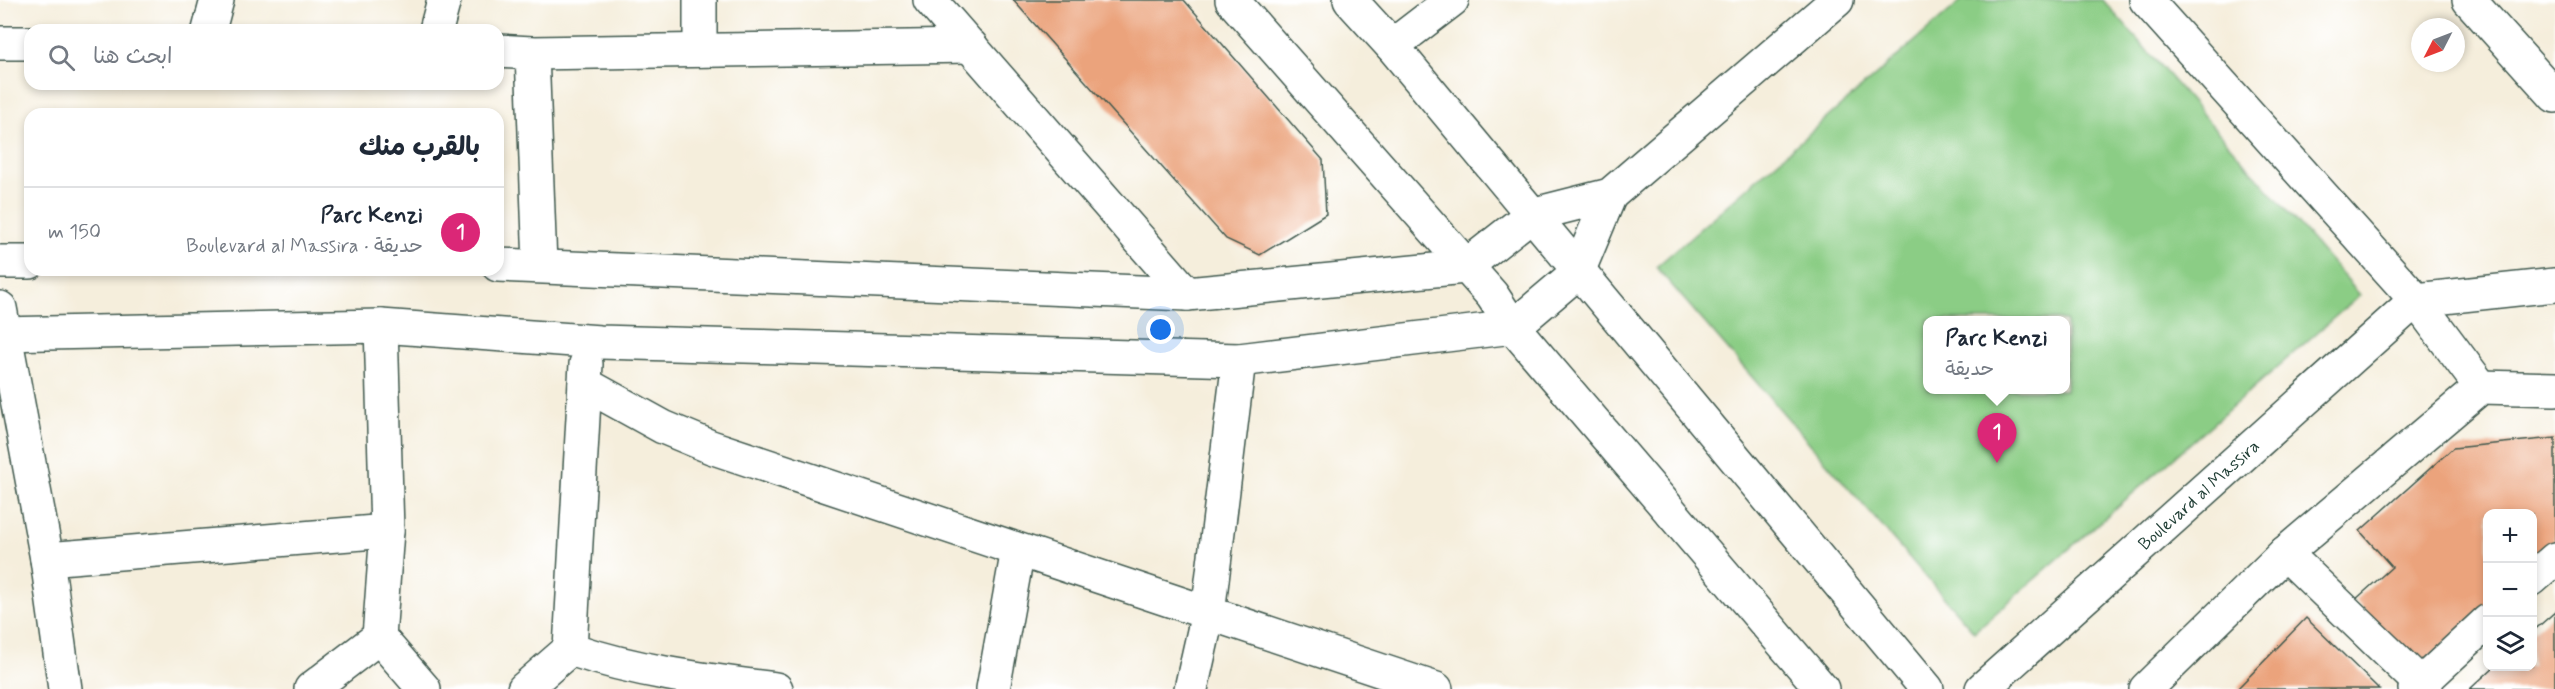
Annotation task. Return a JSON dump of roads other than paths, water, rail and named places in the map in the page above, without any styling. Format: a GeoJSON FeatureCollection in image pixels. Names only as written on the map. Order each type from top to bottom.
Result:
{"type":"FeatureCollection","features":[{"type":"Feature","properties":{"kind":"street"},"geometry":{"type":"LineString","coordinates":[[211,24],[217,0]]}},
{"type":"Feature","properties":{"kind":"street"},"geometry":{"type":"LineString","coordinates":[[438,24],[444,0]]}},
{"type":"Feature","properties":{"kind":"street"},"geometry":{"type":"LineString","coordinates":[[700,0],[700,50]]}},
{"type":"Feature","properties":{"kind":"street"},"geometry":{"type":"LineString","coordinates":[[930,0],[1187,294]]}},
{"type":"Feature","properties":{"kind":"street"},"geometry":{"type":"LineString","coordinates":[[1232,0],[1492,295],[1513,327],[1822,689]]}},
{"type":"Feature","properties":{"kind":"street"},"geometry":{"type":"LineString","coordinates":[[1350,0],[1392,46],[1927,689]]}},
{"type":"Feature","properties":{"kind":"street"},"geometry":{"type":"LineString","coordinates":[[1392,46],[1452,0]]}},
{"type":"Feature","properties":{"kind":"street"},"geometry":{"type":"LineString","coordinates":[[504,265],[1187,294],[1465,267],[1531,215],[1610,195],[1837,0]]}},
{"type":"Feature","properties":{"kind":"street"},"geometry":{"type":"LineString","coordinates":[[2146,0],[2416,300],[2481,387]]}},
{"type":"Feature","properties":{"kind":"street"},"geometry":{"type":"LineString","coordinates":[[2480,5],[2555,96]]}},
{"type":"Feature","properties":{"kind":"street"},"geometry":{"type":"LineString","coordinates":[[0,43],[24,43]]}},
{"type":"Feature","properties":{"kind":"street"},"geometry":{"type":"LineString","coordinates":[[504,51],[532,53],[971,46]]}},
{"type":"Feature","properties":{"kind":"street"},"geometry":{"type":"LineString","coordinates":[[532,53],[540,265]]}},
{"type":"Feature","properties":{"kind":"street"},"geometry":{"type":"LineString","coordinates":[[65,689],[47,559],[2,326],[381,326],[588,342],[1239,360],[1513,327],[1578,272],[1610,195]]}},
{"type":"Feature","properties":{"kind":"street"},"geometry":{"type":"LineString","coordinates":[[0,262],[24,262]]}},
{"type":"Feature","properties":{"kind":"street"},"geometry":{"type":"LineString","coordinates":[[2416,300],[2555,285]]}},
{"type":"Feature","properties":{"kind":"street","name":"Boulevard al Massira"},"geometry":{"type":"LineString","coordinates":[[1982,689],[2416,300]]}},
{"type":"Feature","properties":{"kind":"street"},"geometry":{"type":"LineString","coordinates":[[381,326],[387,531],[379,638],[424,689]]}},
{"type":"Feature","properties":{"kind":"street"},"geometry":{"type":"LineString","coordinates":[[524,689],[570,649],[588,342]]}},
{"type":"Feature","properties":{"kind":"street"},"geometry":{"type":"LineString","coordinates":[[1191,689],[1208,613],[1239,360]]}},
{"type":"Feature","properties":{"kind":"street"},"geometry":{"type":"LineString","coordinates":[[585,384],[663,428],[711,447],[1436,689]]}},
{"type":"Feature","properties":{"kind":"street"},"geometry":{"type":"LineString","coordinates":[[2146,689],[2285,553],[2481,387],[2555,389]]}},
{"type":"Feature","properties":{"kind":"street"},"geometry":{"type":"LineString","coordinates":[[47,559],[387,531]]}},
{"type":"Feature","properties":{"kind":"street"},"geometry":{"type":"LineString","coordinates":[[993,689],[1018,550]]}},
{"type":"Feature","properties":{"kind":"street"},"geometry":{"type":"LineString","coordinates":[[2285,553],[2420,687],[2483,625]]}},
{"type":"Feature","properties":{"kind":"street"},"geometry":{"type":"LineString","coordinates":[[2537,574],[2555,558]]}},
{"type":"Feature","properties":{"kind":"street"},"geometry":{"type":"LineString","coordinates":[[311,689],[379,638]]}},
{"type":"Feature","properties":{"kind":"street"},"geometry":{"type":"LineString","coordinates":[[570,649],[614,664],[662,675],[776,689]]}},
{"type":"Feature","properties":{"kind":"place","name":"Parc Kenzi"},"geometry":{"type":"Point","coordinates":[1997,463]}}]}
